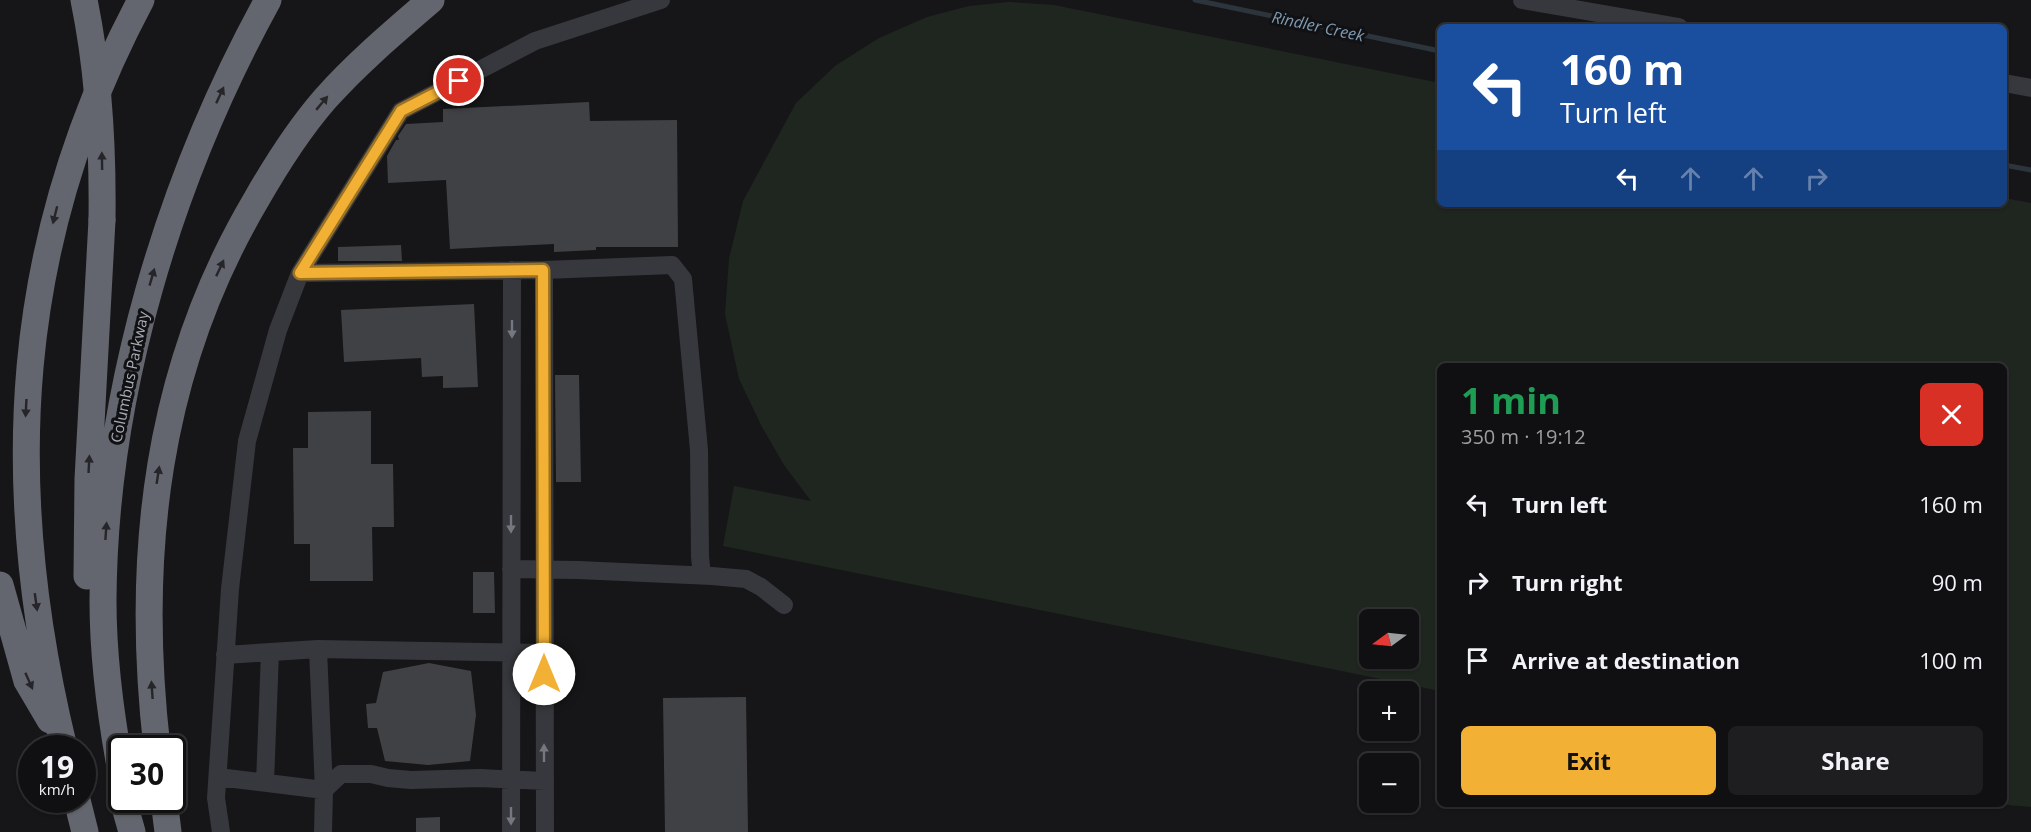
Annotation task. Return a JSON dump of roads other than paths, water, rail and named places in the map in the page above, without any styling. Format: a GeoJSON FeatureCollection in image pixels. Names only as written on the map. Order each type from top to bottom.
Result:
{"type":"FeatureCollection","features":[{"type":"Feature","properties":{"kind":"highway"},"geometry":{"type":"LineString","coordinates":[[84,0],[100,113],[102,220],[88,478],[86,559],[96,684],[108,735]]}},
{"type":"Feature","properties":{"kind":"highway"},"geometry":{"type":"LineString","coordinates":[[62,735],[45,664],[32,572],[26,496],[26,418],[31,340],[41,274],[54,219],[71,159],[126,0]]}},
{"type":"Feature","properties":{"kind":"highway"},"geometry":{"type":"LineString","coordinates":[[71,159],[104,75],[141,0]]}},
{"type":"Feature","properties":{"kind":"highway","name":"Columbus Parkway"},"geometry":{"type":"LineString","coordinates":[[116,735],[107,673],[103,603],[107,520],[116,444],[142,314],[170,220],[205,128],[268,0]]}},
{"type":"Feature","properties":{"kind":"highway"},"geometry":{"type":"LineString","coordinates":[[156,735],[148,596],[152,522],[162,450],[178,378],[194,332],[232,243],[287,149],[339,84],[431,0]]}},
{"type":"Feature","properties":{"kind":"highway"},"geometry":{"type":"LineString","coordinates":[[0,585],[27,681],[58,735]]}},
{"type":"Feature","properties":{"kind":"highway"},"geometry":{"type":"LineString","coordinates":[[80,813],[85,832]]}},
{"type":"Feature","properties":{"kind":"highway"},"geometry":{"type":"LineString","coordinates":[[166,813],[168,832]]}},
{"type":"Feature","properties":{"kind":"street"},"geometry":{"type":"LineString","coordinates":[[221,832],[216,798],[225,655],[247,441],[278,330],[300,273],[401,111],[535,41],[661,0]]}},
{"type":"Feature","properties":{"kind":"street"},"geometry":{"type":"LineString","coordinates":[[1522,0],[1662,24]]}},
{"type":"Feature","properties":{"kind":"street"},"geometry":{"type":"LineString","coordinates":[[2007,84],[2031,88]]}},
{"type":"Feature","properties":{"kind":"street"},"geometry":{"type":"LineString","coordinates":[[300,273],[543,270],[672,265],[683,279],[699,450],[702,575]]}},
{"type":"Feature","properties":{"kind":"street"},"geometry":{"type":"LineString","coordinates":[[511,832],[512,270]]}},
{"type":"Feature","properties":{"kind":"street"},"geometry":{"type":"LineString","coordinates":[[543,270],[545,832]]}},
{"type":"Feature","properties":{"kind":"street"},"geometry":{"type":"LineString","coordinates":[[512,569],[702,575],[746,579],[761,586],[784,605]]}},
{"type":"Feature","properties":{"kind":"street"},"geometry":{"type":"LineString","coordinates":[[225,655],[318,649],[544,653]]}},
{"type":"Feature","properties":{"kind":"street"},"geometry":{"type":"LineString","coordinates":[[318,649],[324,790],[323,832]]}},
{"type":"Feature","properties":{"kind":"street"},"geometry":{"type":"LineString","coordinates":[[265,783],[270,652]]}},
{"type":"Feature","properties":{"kind":"street"},"geometry":{"type":"LineString","coordinates":[[324,790],[341,774],[371,774],[411,780],[480,778],[544,781]]}},
{"type":"Feature","properties":{"kind":"street"},"geometry":{"type":"LineString","coordinates":[[218,777],[324,790]]}},
{"type":"Feature","properties":{"kind":"waterway","name":"Rindler Creek"},"geometry":{"type":"LineString","coordinates":[[1195,0],[1437,50]]}},
{"type":"Feature","properties":{"kind":"waterway","name":"Rindler Creek"},"geometry":{"type":"LineString","coordinates":[[2007,166],[2031,170]]}}]}
